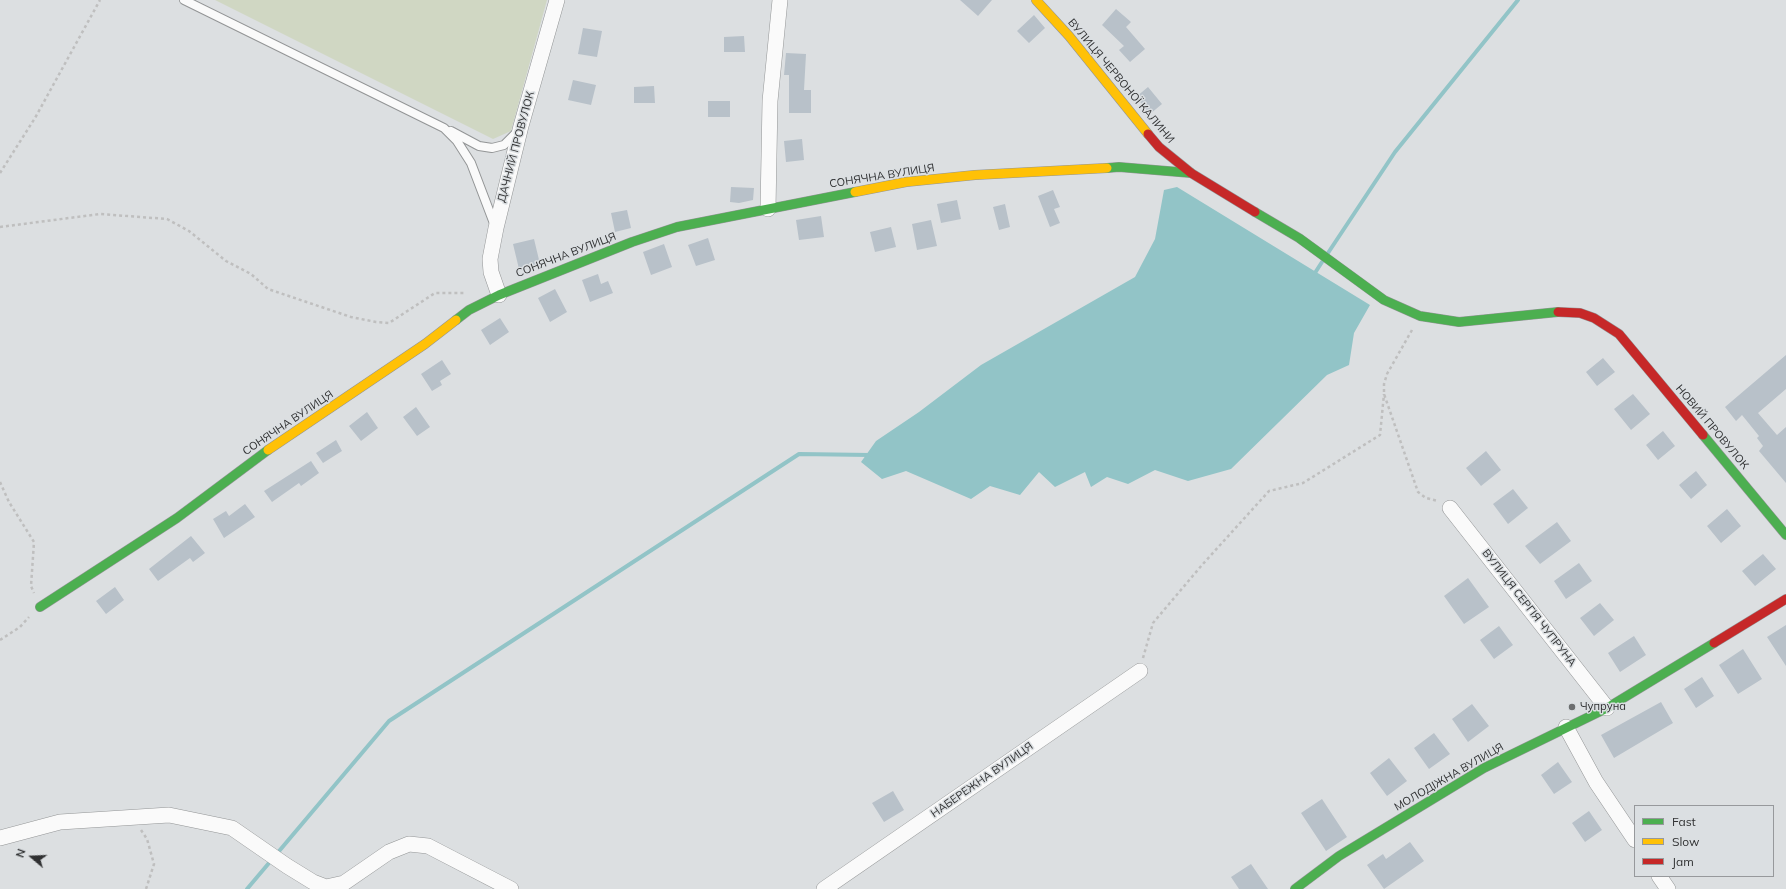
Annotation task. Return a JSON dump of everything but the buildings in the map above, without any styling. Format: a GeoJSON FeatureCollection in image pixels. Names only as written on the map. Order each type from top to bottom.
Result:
{"type":"FeatureCollection","features":[{"type":"Feature","properties":{"kind":"street","name":"ДАЧНИЙ ПРОВУЛОК"},"geometry":{"type":"LineString","coordinates":[[499,295],[490,272],[490,259],[496,228],[521,126],[557,0]]}},
{"type":"Feature","properties":{"kind":"street"},"geometry":{"type":"LineString","coordinates":[[768,209],[770,101],[780,0]]}},
{"type":"Feature","properties":{"kind":"street","name":"ВУЛИЦЯ ЧЕРВОНОЇ КАЛИНИ"},"geometry":{"type":"LineString","coordinates":[[1036,0],[1069,36],[1114,95],[1159,148],[1191,173],[1299,238],[1384,300],[1420,316]]}},
{"type":"Feature","properties":{"kind":"street","name":"СОНЯЧНА ВУЛИЦЯ"},"geometry":{"type":"LineString","coordinates":[[40,606],[70,589],[177,518],[251,462],[425,344],[469,310],[499,295],[632,242],[677,227],[906,182],[975,175],[1119,167],[1191,173]]}},
{"type":"Feature","properties":{"kind":"street","name":"НОВИЙ ПРОВУЛОК"},"geometry":{"type":"LineString","coordinates":[[1420,316],[1459,322],[1565,311],[1580,313],[1607,325],[1619,334],[1786,535]]}},
{"type":"Feature","properties":{"kind":"street","name":"ВУЛИЦЯ СЕРГІЯ ЧУПРУНА"},"geometry":{"type":"LineString","coordinates":[[1450,508],[1607,708]]}},
{"type":"Feature","properties":{"kind":"street","name":"МОЛОДІЖНА ВУЛИЦЯ"},"geometry":{"type":"LineString","coordinates":[[1295,889],[1339,856],[1484,768],[1607,708],[1786,598]]}},
{"type":"Feature","properties":{"kind":"street","name":"НАБЕРЕЖНА ВУЛИЦЯ"},"geometry":{"type":"LineString","coordinates":[[824,889],[1140,671]]}},
{"type":"Feature","properties":{"kind":"street"},"geometry":{"type":"LineString","coordinates":[[1566,727],[1596,782],[1634,839]]}},
{"type":"Feature","properties":{"kind":"street"},"geometry":{"type":"LineString","coordinates":[[0,838],[60,822],[169,815],[232,828],[300,874],[313,882],[326,887],[344,883],[389,852],[409,844],[428,846],[511,889]]}},
{"type":"Feature","properties":{"kind":"street"},"geometry":{"type":"LineString","coordinates":[[1660,877],[1668,889]]}},
{"type":"Feature","properties":{"kind":"lane"},"geometry":{"type":"LineString","coordinates":[[184,0],[479,146],[492,148],[504,145],[514,138],[521,126]]}},
{"type":"Feature","properties":{"kind":"lane"},"geometry":{"type":"LineString","coordinates":[[444,128],[457,140],[471,163],[496,228]]}},
{"type":"Feature","properties":{"kind":"path"},"geometry":{"type":"LineString","coordinates":[[0,173],[35,118],[100,0]]}},
{"type":"Feature","properties":{"kind":"path"},"geometry":{"type":"LineString","coordinates":[[0,227],[100,214],[167,219],[189,231],[226,262],[251,274],[268,289],[351,317],[376,322],[389,323],[435,293],[468,293]]}},
{"type":"Feature","properties":{"kind":"path"},"geometry":{"type":"LineString","coordinates":[[1140,671],[1153,623],[1202,564],[1269,491],[1303,483],[1380,435],[1384,384],[1387,374],[1420,316]]}},
{"type":"Feature","properties":{"kind":"path"},"geometry":{"type":"LineString","coordinates":[[1384,394],[1418,492],[1426,498],[1446,504],[1450,508]]}},
{"type":"Feature","properties":{"kind":"path"},"geometry":{"type":"LineString","coordinates":[[0,482],[9,502],[34,542],[31,586],[40,606],[20,627],[0,640]]}},
{"type":"Feature","properties":{"kind":"path"},"geometry":{"type":"LineString","coordinates":[[132,817],[147,839],[154,864],[146,889]]}},
{"type":"Feature","properties":{"kind":"green space"},"geometry":{"type":"Polygon","coordinates":[[[215,0],[547,0],[511,131],[493,139],[215,0]]]}},
{"type":"Feature","properties":{"kind":"water"},"geometry":{"type":"Polygon","coordinates":[[[1177,187],[1370,305],[1354,333],[1349,365],[1327,375],[1231,469],[1188,481],[1155,470],[1128,484],[1107,477],[1091,487],[1085,472],[1055,487],[1039,472],[1020,495],[990,486],[971,499],[906,471],[882,479],[861,462],[876,441],[919,412],[981,365],[1135,277],[1155,239],[1164,190],[1177,187]]]}},
{"type":"Feature","properties":{"kind":"waterway"},"geometry":{"type":"LineString","coordinates":[[1328,253],[1395,152],[1518,0]]}},
{"type":"Feature","properties":{"kind":"waterway"},"geometry":{"type":"LineString","coordinates":[[1313,276],[1322,262]]}},
{"type":"Feature","properties":{"kind":"waterway"},"geometry":{"type":"LineString","coordinates":[[247,889],[389,721],[799,454],[870,455]]}},
{"type":"Feature","properties":{"kind":"traffic: fast"},"geometry":{"type":"LineString","coordinates":[[1107,168],[1119,167],[1191,173]]}},
{"type":"Feature","properties":{"kind":"traffic: fast"},"geometry":{"type":"LineString","coordinates":[[456,320],[469,310],[499,295],[632,242],[677,227],[855,192]]}},
{"type":"Feature","properties":{"kind":"traffic: fast"},"geometry":{"type":"LineString","coordinates":[[1255,212],[1299,238],[1384,300],[1420,316],[1459,322],[1558,312]]}},
{"type":"Feature","properties":{"kind":"traffic: fast"},"geometry":{"type":"LineString","coordinates":[[1703,435],[1786,535]]}},
{"type":"Feature","properties":{"kind":"traffic: fast"},"geometry":{"type":"LineString","coordinates":[[40,607],[177,518],[268,450]]}},
{"type":"Feature","properties":{"kind":"traffic: fast"},"geometry":{"type":"LineString","coordinates":[[1295,889],[1339,856],[1484,768],[1607,708],[1714,643]]}},
{"type":"Feature","properties":{"kind":"traffic: slow"},"geometry":{"type":"LineString","coordinates":[[1036,0],[1069,36],[1148,134]]}},
{"type":"Feature","properties":{"kind":"traffic: slow"},"geometry":{"type":"LineString","coordinates":[[855,192],[906,182],[975,175],[1107,168]]}},
{"type":"Feature","properties":{"kind":"traffic: slow"},"geometry":{"type":"LineString","coordinates":[[268,450],[425,344],[456,320]]}},
{"type":"Feature","properties":{"kind":"traffic: jam"},"geometry":{"type":"LineString","coordinates":[[1148,134],[1159,147],[1191,173],[1255,212]]}},
{"type":"Feature","properties":{"kind":"traffic: jam"},"geometry":{"type":"LineString","coordinates":[[1558,312],[1580,313],[1594,318],[1619,334],[1703,435]]}},
{"type":"Feature","properties":{"kind":"traffic: jam"},"geometry":{"type":"LineString","coordinates":[[1714,643],[1786,599]]}},
{"type":"Feature","properties":{"kind":"place","name":"Чупруна"},"geometry":{"type":"Point","coordinates":[1572,707]}}]}
